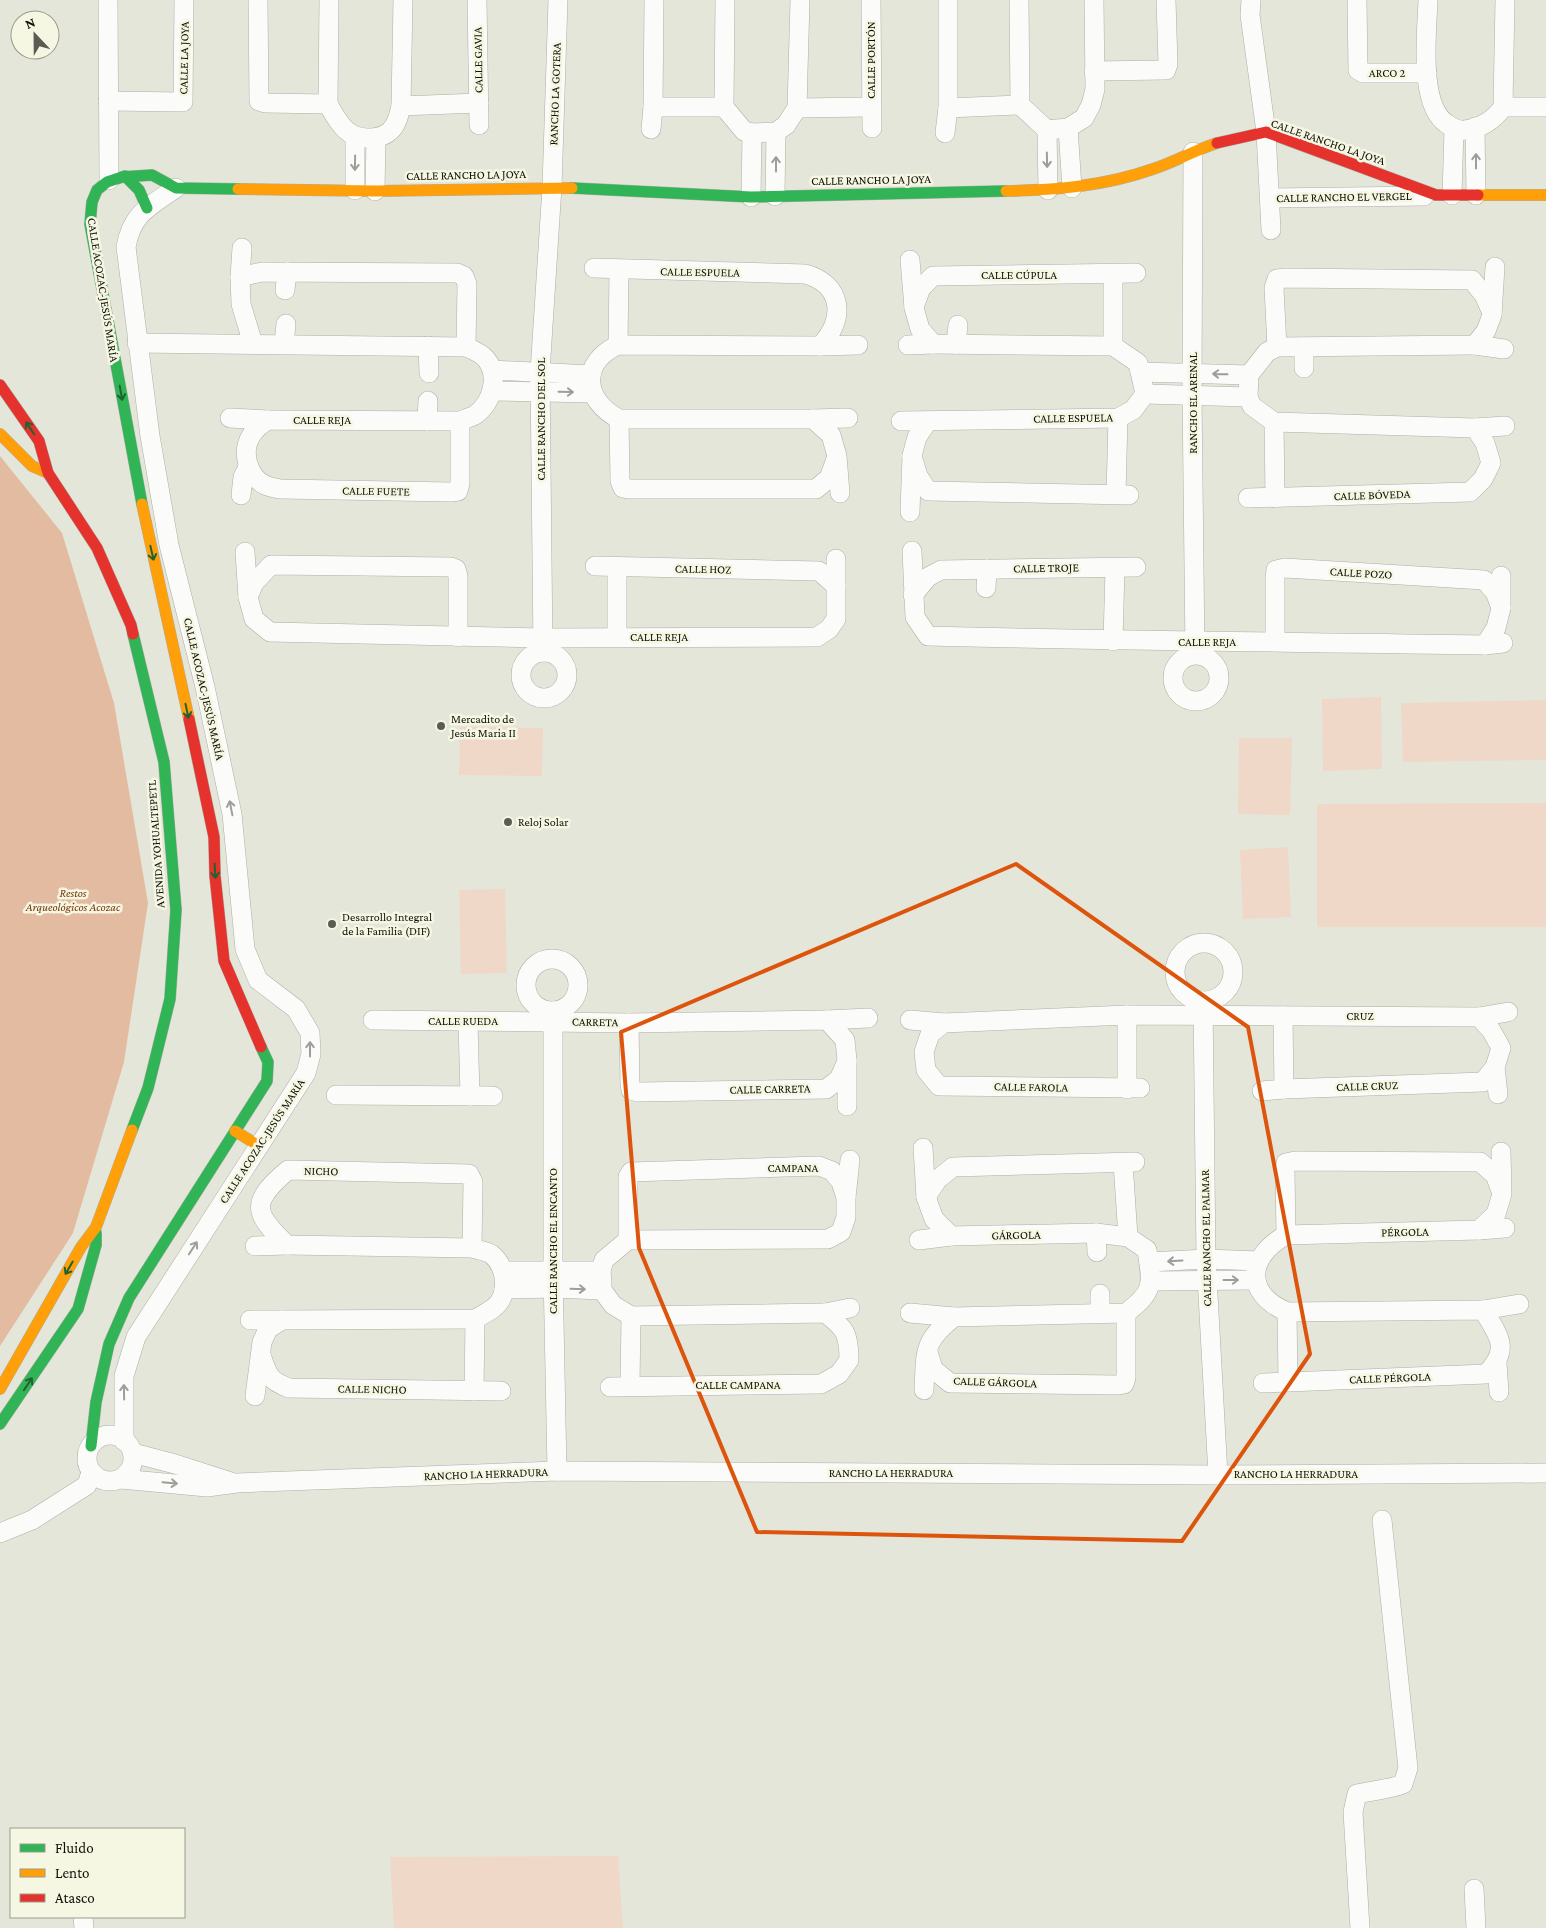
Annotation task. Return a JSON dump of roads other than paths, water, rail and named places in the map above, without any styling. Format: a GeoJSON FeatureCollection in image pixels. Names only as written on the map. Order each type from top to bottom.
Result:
{"type":"FeatureCollection","features":[{"type":"Feature","properties":{"kind":"street"},"geometry":{"type":"LineString","coordinates":[[108,0],[108,101],[117,178]]}},
{"type":"Feature","properties":{"kind":"street","name":"CALLE LA JOYA"},"geometry":{"type":"LineString","coordinates":[[108,101],[183,102],[184,0]]}},
{"type":"Feature","properties":{"kind":"street"},"geometry":{"type":"LineString","coordinates":[[258,0],[259,101],[266,103],[328,104]]}},
{"type":"Feature","properties":{"kind":"street"},"geometry":{"type":"LineString","coordinates":[[329,0],[328,104],[345,130],[355,137],[376,138],[390,132],[398,119],[401,106],[403,0]]}},
{"type":"Feature","properties":{"kind":"street","name":"CALLE GAVIA"},"geometry":{"type":"LineString","coordinates":[[401,106],[479,103],[477,0]]}},
{"type":"Feature","properties":{"kind":"street","name":"RANCHO LA GOTERA"},"geometry":{"type":"LineString","coordinates":[[552,187],[558,0]]}},
{"type":"Feature","properties":{"kind":"street"},"geometry":{"type":"LineString","coordinates":[[652,129],[654,0]]}},
{"type":"Feature","properties":{"kind":"street"},"geometry":{"type":"LineString","coordinates":[[725,0],[724,107],[744,130],[752,133],[776,132],[786,125],[797,108],[800,0]]}},
{"type":"Feature","properties":{"kind":"street","name":"CALLE PORTÓN"},"geometry":{"type":"LineString","coordinates":[[797,108],[870,107],[871,0]]}},
{"type":"Feature","properties":{"kind":"street"},"geometry":{"type":"LineString","coordinates":[[945,133],[948,108],[948,0]]}},
{"type":"Feature","properties":{"kind":"street"},"geometry":{"type":"LineString","coordinates":[[1019,0],[1020,105]]}},
{"type":"Feature","properties":{"kind":"street"},"geometry":{"type":"LineString","coordinates":[[1047,130],[1068,128],[1084,118],[1091,105],[1095,89],[1094,0]]}},
{"type":"Feature","properties":{"kind":"street"},"geometry":{"type":"LineString","coordinates":[[1094,71],[1166,70],[1168,64],[1166,0]]}},
{"type":"Feature","properties":{"kind":"street","name":"CALLE RANCHO EL VERGEL"},"geometry":{"type":"LineString","coordinates":[[1251,0],[1250,15],[1266,132],[1270,198],[1444,195]]}},
{"type":"Feature","properties":{"kind":"street","name":"ARCO 2"},"geometry":{"type":"LineString","coordinates":[[1357,0],[1358,70],[1363,73],[1427,73]]}},
{"type":"Feature","properties":{"kind":"street"},"geometry":{"type":"LineString","coordinates":[[1428,0],[1428,87],[1433,106],[1440,119],[1454,129],[1463,130],[1489,121],[1504,107],[1546,107]]}},
{"type":"Feature","properties":{"kind":"street"},"geometry":{"type":"LineString","coordinates":[[1504,107],[1505,0]]}},
{"type":"Feature","properties":{"kind":"street"},"geometry":{"type":"LineString","coordinates":[[479,103],[479,125]]}},
{"type":"Feature","properties":{"kind":"street"},"geometry":{"type":"LineString","coordinates":[[948,108],[1020,105],[1047,130],[1048,190]]}},
{"type":"Feature","properties":{"kind":"street"},"geometry":{"type":"LineString","coordinates":[[653,107],[724,107]]}},
{"type":"Feature","properties":{"kind":"street"},"geometry":{"type":"LineString","coordinates":[[870,107],[872,128]]}},
{"type":"Feature","properties":{"kind":"street"},"geometry":{"type":"LineString","coordinates":[[1475,127],[1476,195]]}},
{"type":"Feature","properties":{"kind":"street"},"geometry":{"type":"LineString","coordinates":[[1068,128],[1072,188]]}},
{"type":"Feature","properties":{"kind":"street"},"geometry":{"type":"LineString","coordinates":[[1444,195],[1454,129]]}},
{"type":"Feature","properties":{"kind":"street"},"geometry":{"type":"LineString","coordinates":[[776,132],[776,196]]}},
{"type":"Feature","properties":{"kind":"street","name":"CALLE RANCHO LA JOYA"},"geometry":{"type":"LineString","coordinates":[[176,188],[375,191],[552,187],[751,197],[1048,190],[1072,188],[1130,177],[1240,136],[1266,132],[1444,195],[1546,195]]}},
{"type":"Feature","properties":{"kind":"street"},"geometry":{"type":"LineString","coordinates":[[751,197],[752,133]]}},
{"type":"Feature","properties":{"kind":"street"},"geometry":{"type":"LineString","coordinates":[[355,137],[355,190]]}},
{"type":"Feature","properties":{"kind":"street"},"geometry":{"type":"LineString","coordinates":[[375,191],[376,138]]}},
{"type":"Feature","properties":{"kind":"street","name":"RANCHO EL ARENAL"},"geometry":{"type":"LineString","coordinates":[[1193,152],[1192,395],[1195,648]]}},
{"type":"Feature","properties":{"kind":"street"},"geometry":{"type":"LineString","coordinates":[[117,178],[151,175],[176,188]]}},
{"type":"Feature","properties":{"kind":"street"},"geometry":{"type":"LineString","coordinates":[[117,178],[136,184],[144,196],[147,208]]}},
{"type":"Feature","properties":{"kind":"street","name":"CALLE ACOZAC-JESÚS MARÍA"},"geometry":{"type":"LineString","coordinates":[[91,1446],[96,1402],[109,1344],[130,1298],[267,1081],[268,1062],[224,961],[215,876],[214,837],[170,632],[146,532],[90,224],[91,205],[97,188],[117,178]]}},
{"type":"Feature","properties":{"kind":"street","name":"CALLE RANCHO DEL SOL"},"geometry":{"type":"LineString","coordinates":[[542,645],[540,372],[552,187]]}},
{"type":"Feature","properties":{"kind":"street","name":"CALLE ACOZAC-JESÚS MARÍA"},"geometry":{"type":"LineString","coordinates":[[128,1447],[124,1376],[136,1337],[306,1073],[311,1054],[310,1033],[296,1009],[258,980],[245,949],[232,814],[205,687],[169,545],[150,436],[126,247],[128,232],[140,213],[176,188]]}},
{"type":"Feature","properties":{"kind":"street"},"geometry":{"type":"LineString","coordinates":[[1270,198],[1271,230]]}},
{"type":"Feature","properties":{"kind":"street"},"geometry":{"type":"LineString","coordinates":[[242,248],[241,304],[253,344]]}},
{"type":"Feature","properties":{"kind":"street"},"geometry":{"type":"LineString","coordinates":[[910,260],[914,308],[920,329],[933,344]]}},
{"type":"Feature","properties":{"kind":"street"},"geometry":{"type":"LineString","coordinates":[[1475,345],[1486,331],[1492,315],[1495,267]]}},
{"type":"Feature","properties":{"kind":"street","name":"CALLE ESPUELA"},"geometry":{"type":"LineString","coordinates":[[594,268],[793,280],[805,274],[821,280],[831,289],[837,308],[837,318],[833,329],[820,346]]}},
{"type":"Feature","properties":{"kind":"street"},"geometry":{"type":"LineString","coordinates":[[618,345],[619,270]]}},
{"type":"Feature","properties":{"kind":"street"},"geometry":{"type":"LineString","coordinates":[[240,277],[262,272],[286,281],[457,273],[464,276],[467,284],[466,347]]}},
{"type":"Feature","properties":{"kind":"street","name":"CALLE CÚPULA"},"geometry":{"type":"LineString","coordinates":[[914,308],[921,288],[933,276],[956,283],[1136,273]]}},
{"type":"Feature","properties":{"kind":"street"},"geometry":{"type":"LineString","coordinates":[[1113,274],[1113,346]]}},
{"type":"Feature","properties":{"kind":"street"},"geometry":{"type":"LineString","coordinates":[[1277,347],[1274,288],[1277,280],[1286,278],[1447,285],[1472,280],[1484,295],[1492,315]]}},
{"type":"Feature","properties":{"kind":"street"},"geometry":{"type":"LineString","coordinates":[[284,344],[286,324]]}},
{"type":"Feature","properties":{"kind":"street"},"geometry":{"type":"LineString","coordinates":[[956,344],[958,325]]}},
{"type":"Feature","properties":{"kind":"street"},"geometry":{"type":"LineString","coordinates":[[591,384],[599,358],[607,350],[618,345],[793,338],[820,346],[858,345]]}},
{"type":"Feature","properties":{"kind":"street"},"geometry":{"type":"LineString","coordinates":[[1504,349],[1445,338],[1277,347],[1267,352],[1249,375],[1248,397],[1252,406],[1274,422],[1305,415],[1475,428],[1505,426]]}},
{"type":"Feature","properties":{"kind":"street"},"geometry":{"type":"LineString","coordinates":[[137,343],[466,347],[478,352],[486,360],[492,380],[488,400],[476,414],[460,421]]}},
{"type":"Feature","properties":{"kind":"street"},"geometry":{"type":"LineString","coordinates":[[908,345],[956,344],[1082,355],[1113,346]]}},
{"type":"Feature","properties":{"kind":"street"},"geometry":{"type":"LineString","coordinates":[[428,346],[429,373]]}},
{"type":"Feature","properties":{"kind":"street"},"geometry":{"type":"LineString","coordinates":[[1113,346],[1138,363],[1143,383]]}},
{"type":"Feature","properties":{"kind":"street"},"geometry":{"type":"LineString","coordinates":[[1304,347],[1304,368]]}},
{"type":"Feature","properties":{"kind":"street"},"geometry":{"type":"LineString","coordinates":[[492,380],[540,372],[591,384],[608,413],[618,419],[794,427],[813,419],[848,418]]}},
{"type":"Feature","properties":{"kind":"street"},"geometry":{"type":"LineString","coordinates":[[1143,383],[1192,373],[1249,375]]}},
{"type":"Feature","properties":{"kind":"street"},"geometry":{"type":"LineString","coordinates":[[492,380],[540,392],[591,384]]}},
{"type":"Feature","properties":{"kind":"street"},"geometry":{"type":"LineString","coordinates":[[1143,383],[1192,395],[1248,397]]}},
{"type":"Feature","properties":{"kind":"street","name":"CALLE ESPUELA"},"geometry":{"type":"LineString","coordinates":[[901,421],[928,421],[955,427],[1083,410],[1118,418],[1134,410],[1143,383]]}},
{"type":"Feature","properties":{"kind":"street","name":"AVENIDA YOHUALTEPETL"},"geometry":{"type":"LineString","coordinates":[[0,386],[39,441],[48,472],[97,548],[131,625],[164,762],[176,910],[170,999],[148,1088],[96,1227],[81,1247],[0,1389]]}},
{"type":"Feature","properties":{"kind":"street"},"geometry":{"type":"LineString","coordinates":[[427,421],[428,401]]}},
{"type":"Feature","properties":{"kind":"street","name":"CALLE REJA"},"geometry":{"type":"LineString","coordinates":[[230,418],[280,425],[460,421]]}},
{"type":"Feature","properties":{"kind":"street"},"geometry":{"type":"LineString","coordinates":[[912,456],[918,476],[928,490],[955,484],[1122,495],[1118,418]]}},
{"type":"Feature","properties":{"kind":"street"},"geometry":{"type":"LineString","coordinates":[[618,419],[620,481],[623,488],[628,489],[794,483],[816,489],[829,478],[837,456]]}},
{"type":"Feature","properties":{"kind":"street"},"geometry":{"type":"LineString","coordinates":[[813,419],[831,435],[837,456],[840,493]]}},
{"type":"Feature","properties":{"kind":"street","name":"CALLE FUETE"},"geometry":{"type":"LineString","coordinates":[[247,459],[255,478],[265,486],[280,489],[294,481],[458,491],[460,483],[460,421]]}},
{"type":"Feature","properties":{"kind":"street"},"geometry":{"type":"LineString","coordinates":[[910,512],[912,456],[917,437],[928,421]]}},
{"type":"Feature","properties":{"kind":"street"},"geometry":{"type":"LineString","coordinates":[[1248,498],[1275,498],[1274,422]]}},
{"type":"Feature","properties":{"kind":"street"},"geometry":{"type":"LineString","coordinates":[[241,495],[249,438],[259,426],[280,425]]}},
{"type":"Feature","properties":{"kind":"street","name":"CALLE BÓVEDA"},"geometry":{"type":"LineString","coordinates":[[1275,498],[1470,492],[1483,479],[1490,463],[1485,443],[1475,428]]}},
{"type":"Feature","properties":{"kind":"street","name":"AVENIDA YOHUALTEPETL"},"geometry":{"type":"LineString","coordinates":[[0,434],[32,466],[48,472]]}},
{"type":"Feature","properties":{"kind":"street"},"geometry":{"type":"LineString","coordinates":[[129,438],[150,436]]}},
{"type":"Feature","properties":{"kind":"street"},"geometry":{"type":"LineString","coordinates":[[912,551],[913,595]]}},
{"type":"Feature","properties":{"kind":"street","name":"CALLE REJA"},"geometry":{"type":"LineString","coordinates":[[246,552],[248,597],[254,619],[270,632],[290,624],[542,645],[616,637],[818,637],[829,629],[836,619],[836,595]]}},
{"type":"Feature","properties":{"kind":"street"},"geometry":{"type":"LineString","coordinates":[[836,559],[836,595]]}},
{"type":"Feature","properties":{"kind":"street"},"geometry":{"type":"LineString","coordinates":[[248,597],[254,583],[272,565],[287,573],[450,567],[456,569],[458,576],[458,637]]}},
{"type":"Feature","properties":{"kind":"street","name":"CALLE HOZ"},"geometry":{"type":"LineString","coordinates":[[595,566],[819,571],[836,595]]}},
{"type":"Feature","properties":{"kind":"street"},"geometry":{"type":"LineString","coordinates":[[616,637],[617,567]]}},
{"type":"Feature","properties":{"kind":"street","name":"CALLE TROJE"},"geometry":{"type":"LineString","coordinates":[[913,595],[928,577],[941,570],[1136,567]]}},
{"type":"Feature","properties":{"kind":"street"},"geometry":{"type":"LineString","coordinates":[[1113,641],[1115,568]]}},
{"type":"Feature","properties":{"kind":"street","name":"CALLE POZO"},"geometry":{"type":"LineString","coordinates":[[1275,641],[1276,570],[1285,568],[1484,580],[1495,592],[1501,608]]}},
{"type":"Feature","properties":{"kind":"street"},"geometry":{"type":"LineString","coordinates":[[986,588],[987,569]]}},
{"type":"Feature","properties":{"kind":"street"},"geometry":{"type":"LineString","coordinates":[[1501,576],[1501,608]]}},
{"type":"Feature","properties":{"kind":"street","name":"CALLE REJA"},"geometry":{"type":"LineString","coordinates":[[913,595],[915,618],[928,636],[982,629],[1195,648],[1275,641],[1494,644],[1501,608]]}},
{"type":"Feature","properties":{"kind":"street"},"geometry":{"type":"LineString","coordinates":[[910,1020],[993,1027],[1203,1008]]}},
{"type":"Feature","properties":{"kind":"street","name":"CRUZ"},"geometry":{"type":"LineString","coordinates":[[1203,1008],[1283,1016],[1479,1017],[1508,1012]]}},
{"type":"Feature","properties":{"kind":"street","name":"CALLE RANCHO EL PALMAR"},"geometry":{"type":"LineString","coordinates":[[1203,1008],[1206,1280],[1218,1475]]}},
{"type":"Feature","properties":{"kind":"street","name":"CALLE FAROLA"},"geometry":{"type":"LineString","coordinates":[[944,1023],[930,1034],[924,1052],[926,1070],[939,1086],[993,1080],[1133,1088],[1127,1015]]}},
{"type":"Feature","properties":{"kind":"street","name":"CALLE RUEDA"},"geometry":{"type":"LineString","coordinates":[[373,1020],[468,1022],[553,1016]]}},
{"type":"Feature","properties":{"kind":"street","name":"CARRETA"},"geometry":{"type":"LineString","coordinates":[[553,1016],[630,1023],[631,1090]]}},
{"type":"Feature","properties":{"kind":"street","name":"CALLE RANCHO EL ENCANTO"},"geometry":{"type":"LineString","coordinates":[[553,1016],[553,1279],[557,1471]]}},
{"type":"Feature","properties":{"kind":"street"},"geometry":{"type":"LineString","coordinates":[[1283,1016],[1284,1089]]}},
{"type":"Feature","properties":{"kind":"street"},"geometry":{"type":"LineString","coordinates":[[1479,1017],[1491,1030],[1501,1048],[1495,1067],[1498,1094]]}},
{"type":"Feature","properties":{"kind":"street"},"geometry":{"type":"LineString","coordinates":[[630,1023],[868,1018]]}},
{"type":"Feature","properties":{"kind":"street"},"geometry":{"type":"LineString","coordinates":[[827,1020],[845,1040],[847,1106]]}},
{"type":"Feature","properties":{"kind":"street"},"geometry":{"type":"LineString","coordinates":[[468,1022],[470,1096]]}},
{"type":"Feature","properties":{"kind":"street","name":"CALLE CARRETA"},"geometry":{"type":"LineString","coordinates":[[631,1090],[638,1092],[826,1088],[839,1079],[847,1060]]}},
{"type":"Feature","properties":{"kind":"street","name":"CALLE CRUZ"},"geometry":{"type":"LineString","coordinates":[[1262,1091],[1483,1082],[1495,1067]]}},
{"type":"Feature","properties":{"kind":"street"},"geometry":{"type":"LineString","coordinates":[[336,1096],[493,1096]]}},
{"type":"Feature","properties":{"kind":"street"},"geometry":{"type":"LineString","coordinates":[[235,1131],[259,1146]]}},
{"type":"Feature","properties":{"kind":"street"},"geometry":{"type":"LineString","coordinates":[[923,1148],[926,1197],[934,1219],[951,1236]]}},
{"type":"Feature","properties":{"kind":"street"},"geometry":{"type":"LineString","coordinates":[[1479,1230],[1496,1214],[1502,1194],[1501,1152]]}},
{"type":"Feature","properties":{"kind":"street"},"geometry":{"type":"LineString","coordinates":[[846,1198],[850,1160]]}},
{"type":"Feature","properties":{"kind":"street"},"geometry":{"type":"LineString","coordinates":[[1502,1194],[1495,1175],[1480,1162],[1295,1161],[1286,1163],[1286,1235],[1266,1250],[1257,1271],[1263,1296],[1275,1306],[1287,1312],[1483,1310],[1519,1304]]}},
{"type":"Feature","properties":{"kind":"street"},"geometry":{"type":"LineString","coordinates":[[910,1313],[954,1317],[1126,1313],[1148,1291],[1150,1271],[1147,1250],[1128,1237],[1129,1163],[953,1167],[938,1179],[926,1197]]}},
{"type":"Feature","properties":{"kind":"street","name":"CAMPANA"},"geometry":{"type":"LineString","coordinates":[[819,1166],[832,1171],[841,1182],[846,1198],[846,1217],[841,1232],[828,1239],[628,1240],[628,1177],[631,1172],[819,1166]]}},
{"type":"Feature","properties":{"kind":"street","name":"NICHO"},"geometry":{"type":"LineString","coordinates":[[288,1245],[269,1228],[261,1215],[260,1202],[270,1185],[288,1170],[469,1174],[473,1182],[472,1248]]}},
{"type":"Feature","properties":{"kind":"street","name":"AVENIDA YOHUALTEPETL"},"geometry":{"type":"LineString","coordinates":[[1,1421],[78,1309],[96,1245],[96,1227]]}},
{"type":"Feature","properties":{"kind":"street"},"geometry":{"type":"LineString","coordinates":[[1479,1230],[1504,1228]]}},
{"type":"Feature","properties":{"kind":"street","name":"PÉRGOLA"},"geometry":{"type":"LineString","coordinates":[[1286,1235],[1479,1230]]}},
{"type":"Feature","properties":{"kind":"street"},"geometry":{"type":"LineString","coordinates":[[919,1240],[951,1236]]}},
{"type":"Feature","properties":{"kind":"street","name":"GÁRGOLA"},"geometry":{"type":"LineString","coordinates":[[951,1236],[1097,1243],[1128,1237]]}},
{"type":"Feature","properties":{"kind":"street"},"geometry":{"type":"LineString","coordinates":[[628,1240],[604,1260],[602,1281],[613,1305],[631,1316],[825,1313],[850,1308]]}},
{"type":"Feature","properties":{"kind":"street"},"geometry":{"type":"LineString","coordinates":[[250,1320],[475,1319],[491,1310],[500,1300],[504,1280],[490,1254],[472,1248],[255,1246]]}},
{"type":"Feature","properties":{"kind":"street"},"geometry":{"type":"LineString","coordinates":[[1150,1271],[1206,1259],[1257,1271]]}},
{"type":"Feature","properties":{"kind":"street"},"geometry":{"type":"LineString","coordinates":[[1150,1271],[1206,1280],[1257,1271]]}},
{"type":"Feature","properties":{"kind":"street"},"geometry":{"type":"LineString","coordinates":[[504,1280],[602,1281]]}},
{"type":"Feature","properties":{"kind":"street"},"geometry":{"type":"LineString","coordinates":[[1100,1294],[1100,1313]]}},
{"type":"Feature","properties":{"kind":"street"},"geometry":{"type":"LineString","coordinates":[[1483,1310],[1495,1330],[1502,1350],[1497,1363],[1499,1392]]}},
{"type":"Feature","properties":{"kind":"street"},"geometry":{"type":"LineString","coordinates":[[1287,1312],[1288,1381]]}},
{"type":"Feature","properties":{"kind":"street","name":"CALLE CAMPANA"},"geometry":{"type":"LineString","coordinates":[[610,1387],[821,1384],[839,1374],[849,1360],[847,1336],[841,1325],[825,1313]]}},
{"type":"Feature","properties":{"kind":"street","name":"CALLE GÁRGOLA"},"geometry":{"type":"LineString","coordinates":[[926,1349],[933,1368],[950,1383],[1124,1384],[1126,1378],[1126,1313]]}},
{"type":"Feature","properties":{"kind":"street"},"geometry":{"type":"LineString","coordinates":[[630,1386],[631,1316]]}},
{"type":"Feature","properties":{"kind":"street"},"geometry":{"type":"LineString","coordinates":[[924,1390],[926,1349],[938,1330],[954,1317]]}},
{"type":"Feature","properties":{"kind":"street"},"geometry":{"type":"LineString","coordinates":[[474,1391],[475,1319]]}},
{"type":"Feature","properties":{"kind":"street"},"geometry":{"type":"LineString","coordinates":[[255,1396],[262,1342],[268,1329],[282,1320]]}},
{"type":"Feature","properties":{"kind":"street","name":"CALLE NICHO"},"geometry":{"type":"LineString","coordinates":[[260,1354],[266,1371],[274,1382],[289,1388],[501,1391]]}},
{"type":"Feature","properties":{"kind":"street","name":"CALLE PÉRGOLA"},"geometry":{"type":"LineString","coordinates":[[1264,1383],[1486,1374],[1497,1363]]}},
{"type":"Feature","properties":{"kind":"street"},"geometry":{"type":"LineString","coordinates":[[108,1435],[122,1438],[128,1447],[132,1464],[127,1474],[121,1479],[110,1482],[102,1480],[91,1472],[87,1461],[91,1446],[100,1437],[108,1435]]}},
{"type":"Feature","properties":{"kind":"street","name":"RANCHO LA HERRADURA"},"geometry":{"type":"LineString","coordinates":[[128,1447],[237,1483]]}},
{"type":"Feature","properties":{"kind":"street","name":"RANCHO LA HERRADURA"},"geometry":{"type":"LineString","coordinates":[[121,1479],[207,1487],[237,1483],[557,1471],[1218,1475],[1546,1473]]}},
{"type":"Feature","properties":{"kind":"street"},"geometry":{"type":"LineString","coordinates":[[0,1532],[32,1520],[87,1485],[91,1472]]}},
{"type":"Feature","properties":{"kind":"street"},"geometry":{"type":"LineString","coordinates":[[1360,1928],[1353,1812],[1357,1794],[1373,1790],[1390,1789],[1403,1784],[1408,1768],[1382,1520]]}},
{"type":"Feature","properties":{"kind":"street"},"geometry":{"type":"LineString","coordinates":[[1474,1889],[1476,1928]]}},
{"type":"Feature","properties":{"kind":"place","name":"Mercadito de Jesús Maria II"},"geometry":{"type":"Point","coordinates":[441,726]}},
{"type":"Feature","properties":{"kind":"place","name":"Reloj Solar"},"geometry":{"type":"Point","coordinates":[508,822]}},
{"type":"Feature","properties":{"kind":"place","name":"Desarrollo Integral de la Familia (DIF)"},"geometry":{"type":"Point","coordinates":[332,924]}},
{"type":"Feature","properties":{"kind":"park label","name":"Restos Arqueológicos Acozac"},"geometry":{"type":"Point","coordinates":[73,900]}}]}
